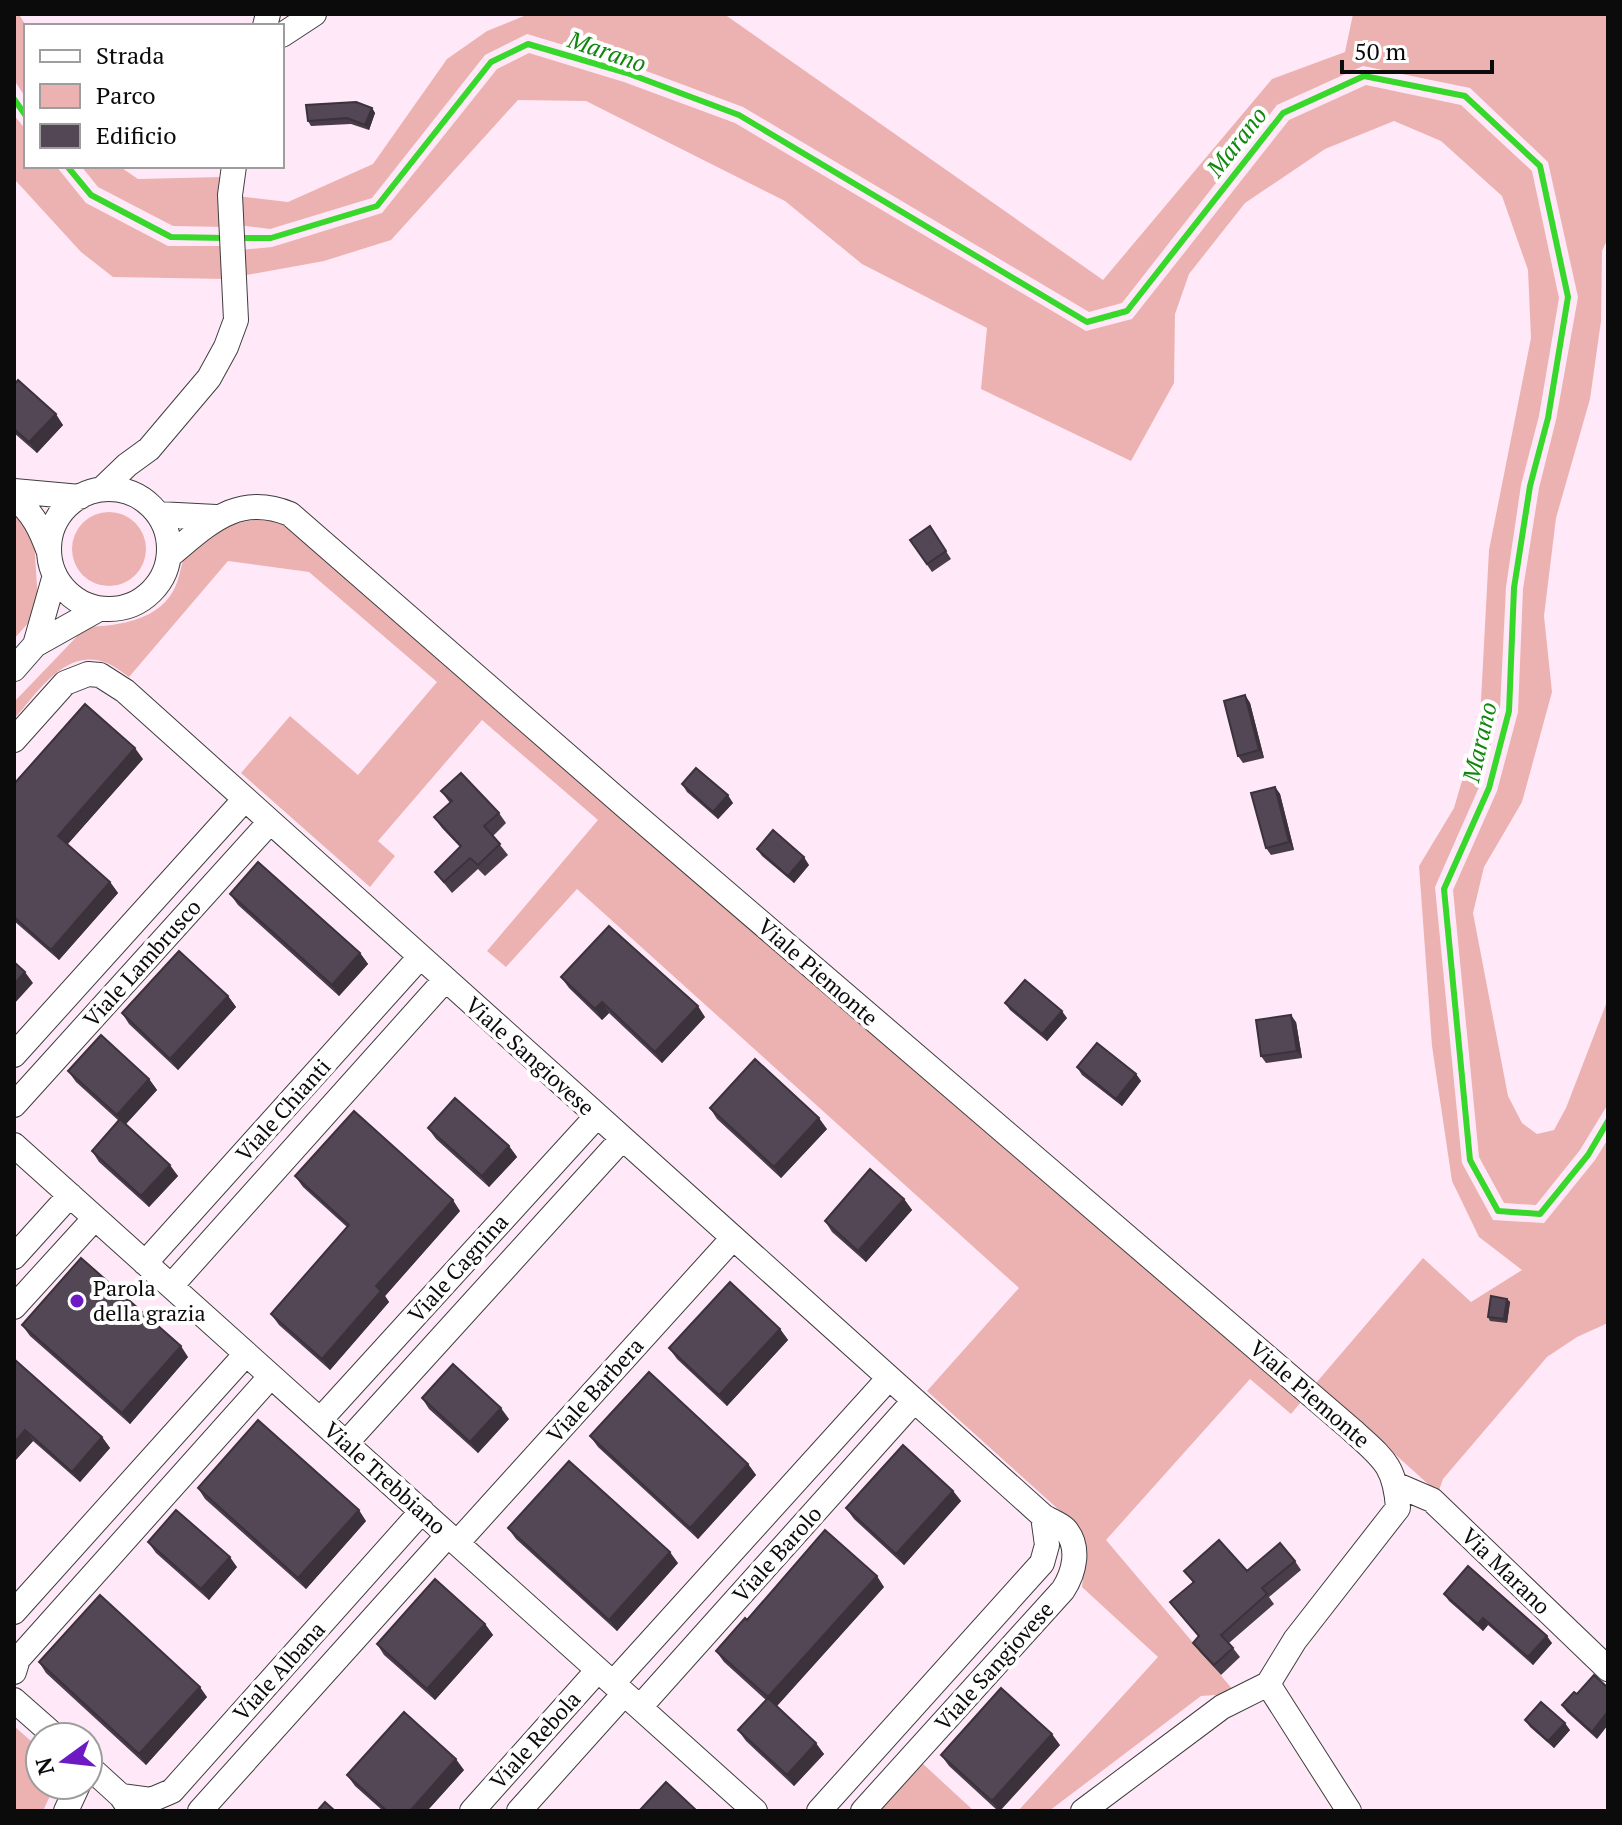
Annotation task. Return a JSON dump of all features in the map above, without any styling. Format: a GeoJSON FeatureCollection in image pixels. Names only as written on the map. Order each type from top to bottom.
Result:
{"type":"FeatureCollection","features":[{"type":"Feature","properties":{"kind":"street"},"geometry":{"type":"LineString","coordinates":[[284,34],[314,14]]}},
{"type":"Feature","properties":{"kind":"street"},"geometry":{"type":"LineString","coordinates":[[35,645],[52,564],[51,536],[57,520],[67,506],[91,493],[149,449],[209,378],[226,347],[236,320],[230,195],[234,168]]}},
{"type":"Feature","properties":{"kind":"street"},"geometry":{"type":"LineString","coordinates":[[14,498],[41,529],[52,564],[66,591],[81,603],[99,609],[119,609],[137,603],[153,591],[164,575],[169,556],[169,541],[152,508],[142,477],[149,449]]}},
{"type":"Feature","properties":{"kind":"street"},"geometry":{"type":"LineString","coordinates":[[14,491],[91,493],[118,490],[133,494],[152,508]]}},
{"type":"Feature","properties":{"kind":"street","name":"Viale Piemonte"},"geometry":{"type":"LineString","coordinates":[[152,508],[216,517],[261,506],[290,514],[637,817],[1352,1430],[1389,1465],[1397,1485]]}},
{"type":"Feature","properties":{"kind":"street","name":"Viale Piemonte"},"geometry":{"type":"LineString","coordinates":[[169,556],[216,517]]}},
{"type":"Feature","properties":{"kind":"street"},"geometry":{"type":"LineString","coordinates":[[14,669],[35,645],[99,609]]}},
{"type":"Feature","properties":{"kind":"street","name":"Viale Sangiovese"},"geometry":{"type":"LineString","coordinates":[[14,740],[65,683],[88,674],[100,675],[125,691],[1043,1516],[1066,1529],[1075,1553],[1073,1575],[1063,1590],[863,1811]]}},
{"type":"Feature","properties":{"kind":"street","name":"Viale Lambrusco"},"geometry":{"type":"LineString","coordinates":[[14,1055],[245,799]]}},
{"type":"Feature","properties":{"kind":"street","name":"Viale Lambrusco"},"geometry":{"type":"LineString","coordinates":[[14,1105],[270,822]]}},
{"type":"Feature","properties":{"kind":"street","name":"Viale Chianti"},"geometry":{"type":"LineString","coordinates":[[145,1263],[420,957]]}},
{"type":"Feature","properties":{"kind":"street","name":"Viale Chianti"},"geometry":{"type":"LineString","coordinates":[[171,1286],[445,980]]}},
{"type":"Feature","properties":{"kind":"street","name":"Viale Cagnina"},"geometry":{"type":"LineString","coordinates":[[320,1420],[597,1116]]}},
{"type":"Feature","properties":{"kind":"street","name":"Viale Cagnina"},"geometry":{"type":"LineString","coordinates":[[346,1443],[622,1139]]}},
{"type":"Feature","properties":{"kind":"street","name":"Viale Trebbiano"},"geometry":{"type":"LineString","coordinates":[[14,1145],[755,1811]]}},
{"type":"Feature","properties":{"kind":"street"},"geometry":{"type":"LineString","coordinates":[[14,1257],[70,1195]]}},
{"type":"Feature","properties":{"kind":"street"},"geometry":{"type":"LineString","coordinates":[[14,1307],[95,1218]]}},
{"type":"Feature","properties":{"kind":"street","name":"Viale Barbera"},"geometry":{"type":"LineString","coordinates":[[452,1539],[733,1238]]}},
{"type":"Feature","properties":{"kind":"street"},"geometry":{"type":"LineString","coordinates":[[14,1612],[246,1354]]}},
{"type":"Feature","properties":{"kind":"street"},"geometry":{"type":"LineString","coordinates":[[14,1672],[18,1659],[271,1376]]}},
{"type":"Feature","properties":{"kind":"street","name":"Viale Barolo"},"geometry":{"type":"LineString","coordinates":[[619,1688],[889,1378]]}},
{"type":"Feature","properties":{"kind":"street","name":"Viale Barolo"},"geometry":{"type":"LineString","coordinates":[[619,1688],[914,1401]]}},
{"type":"Feature","properties":{"kind":"street"},"geometry":{"type":"LineString","coordinates":[[1083,1811],[1222,1707],[1268,1684],[1295,1640],[1398,1508],[1397,1485]]}},
{"type":"Feature","properties":{"kind":"street","name":"Via Marano"},"geometry":{"type":"LineString","coordinates":[[1397,1485],[1432,1500],[1608,1669]]}},
{"type":"Feature","properties":{"kind":"street","name":"Viale Albana"},"geometry":{"type":"LineString","coordinates":[[104,1782],[126,1803],[151,1800],[172,1791],[422,1511]]}},
{"type":"Feature","properties":{"kind":"street","name":"Viale Sangiovese"},"geometry":{"type":"LineString","coordinates":[[819,1811],[1042,1563],[1047,1545],[1043,1516]]}},
{"type":"Feature","properties":{"kind":"street","name":"Viale Albana"},"geometry":{"type":"LineString","coordinates":[[200,1811],[452,1539]]}},
{"type":"Feature","properties":{"kind":"street"},"geometry":{"type":"LineString","coordinates":[[1268,1684],[1349,1811]]}},
{"type":"Feature","properties":{"kind":"street","name":"Viale Rebola"},"geometry":{"type":"LineString","coordinates":[[472,1811],[619,1688]]}},
{"type":"Feature","properties":{"kind":"street","name":"Viale Rebola"},"geometry":{"type":"LineString","coordinates":[[519,1811],[619,1688]]}},
{"type":"Feature","properties":{"kind":"street"},"geometry":{"type":"LineString","coordinates":[[15,1695],[40,1721]]}},
{"type":"Feature","properties":{"kind":"green space"},"geometry":{"type":"Polygon","coordinates":[[[14,14],[19,14],[25,24],[24,95],[14,80],[14,14]]]}},
{"type":"Feature","properties":{"kind":"green space"},"geometry":{"type":"Polygon","coordinates":[[[529,14],[724,14],[1103,280],[1272,79],[1345,52],[1353,14],[1608,14],[1608,238],[1602,251],[1601,321],[1590,399],[1556,518],[1544,616],[1552,692],[1522,802],[1484,867],[1473,913],[1508,1096],[1522,1123],[1537,1134],[1554,1130],[1566,1108],[1608,999],[1608,1104],[1580,1150],[1536,1205],[1504,1203],[1479,1157],[1453,890],[1497,791],[1518,712],[1523,589],[1539,488],[1556,420],[1578,297],[1548,162],[1470,88],[1363,66],[1277,105],[1122,303],[1089,312],[743,107],[630,65],[527,34],[485,55],[372,198],[270,229],[237,225],[237,196],[288,202],[373,164],[447,59],[487,31],[529,14]]]}},
{"type":"Feature","properties":{"kind":"green space"},"geometry":{"type":"Polygon","coordinates":[[[529,53],[624,82],[735,123],[1086,331],[1132,319],[1289,120],[1366,85],[1461,105],[1532,171],[1559,298],[1539,416],[1521,485],[1506,587],[1500,709],[1480,785],[1435,887],[1462,1163],[1493,1220],[1544,1223],[1608,1139],[1608,1323],[1577,1337],[1547,1357],[1443,1479],[1438,1493],[1316,1383],[1423,1258],[1471,1302],[1522,1270],[1479,1237],[1452,1181],[1432,1046],[1419,866],[1454,808],[1480,719],[1489,550],[1531,338],[1528,270],[1502,196],[1441,141],[1394,121],[1325,149],[1245,203],[1189,274],[1175,314],[1174,383],[1131,461],[981,389],[987,328],[862,264],[785,201],[586,101],[518,100],[391,240],[324,261],[241,276],[239,250],[272,247],[382,213],[497,69],[529,53]]]}},
{"type":"Feature","properties":{"kind":"green space"},"geometry":{"type":"Polygon","coordinates":[[[14,115],[24,128],[24,168],[58,168],[86,203],[168,246],[226,246],[226,279],[113,277],[81,252],[16,181],[14,115]]]}},
{"type":"Feature","properties":{"kind":"green space"},"geometry":{"type":"Polygon","coordinates":[[[83,168],[122,168],[138,179],[221,177],[225,227],[173,226],[98,187],[83,168]]]}},
{"type":"Feature","properties":{"kind":"green space"},"geometry":{"type":"Polygon","coordinates":[[[14,508],[34,539],[38,602],[29,622],[14,639],[14,508]]]}},
{"type":"Feature","properties":{"kind":"green space"},"geometry":{"type":"Polygon","coordinates":[[[109,512],[130,518],[140,528],[146,549],[140,570],[130,580],[109,586],[88,580],[78,570],[72,549],[78,528],[88,518],[109,512]]]}},
{"type":"Feature","properties":{"kind":"green space"},"geometry":{"type":"Polygon","coordinates":[[[262,519],[281,523],[1301,1402],[1291,1414],[1250,1379],[1106,1540],[1234,1691],[1201,1696],[1049,1811],[1018,1811],[1158,1657],[1082,1587],[1086,1550],[1078,1527],[927,1391],[1019,1288],[577,889],[506,967],[487,951],[598,820],[482,720],[378,841],[395,856],[370,887],[241,773],[290,716],[358,775],[437,682],[309,572],[228,561],[129,677],[107,663],[92,659],[78,661],[54,675],[14,719],[14,702],[86,627],[112,625],[150,613],[169,597],[178,581],[184,557],[196,543],[222,528],[262,519]]]}},
{"type":"Feature","properties":{"kind":"green space"},"geometry":{"type":"Polygon","coordinates":[[[14,1726],[24,1735],[24,1801],[48,1801],[43,1811],[14,1811],[14,1726]]]}},
{"type":"Feature","properties":{"kind":"green space"},"geometry":{"type":"Polygon","coordinates":[[[922,1763],[974,1811],[879,1811],[922,1763]]]}},
{"type":"Feature","properties":{"kind":"building"},"geometry":{"type":"Polygon","coordinates":[[[356,102],[372,108],[365,125],[347,118],[308,121],[306,105],[356,102]]]}},
{"type":"Feature","properties":{"kind":"building"},"geometry":{"type":"Polygon","coordinates":[[[18,380],[56,414],[29,442],[14,429],[14,385],[18,380]]]}},
{"type":"Feature","properties":{"kind":"building"},"geometry":{"type":"Polygon","coordinates":[[[930,526],[946,551],[927,564],[910,540],[930,526]]]}},
{"type":"Feature","properties":{"kind":"building"},"geometry":{"type":"Polygon","coordinates":[[[1245,695],[1259,750],[1238,756],[1224,701],[1245,695]]]}},
{"type":"Feature","properties":{"kind":"building"},"geometry":{"type":"Polygon","coordinates":[[[85,704],[135,748],[58,836],[110,882],[51,950],[14,917],[14,784],[85,704]]]}},
{"type":"Feature","properties":{"kind":"building"},"geometry":{"type":"Polygon","coordinates":[[[696,768],[728,795],[713,812],[682,784],[696,768]]]}},
{"type":"Feature","properties":{"kind":"building"},"geometry":{"type":"Polygon","coordinates":[[[461,773],[499,813],[484,826],[500,844],[478,865],[470,858],[444,882],[435,872],[461,846],[434,817],[452,801],[441,791],[461,773]]]}},
{"type":"Feature","properties":{"kind":"building"},"geometry":{"type":"Polygon","coordinates":[[[1275,787],[1289,842],[1266,848],[1251,793],[1275,787]]]}},
{"type":"Feature","properties":{"kind":"building"},"geometry":{"type":"Polygon","coordinates":[[[773,830],[804,857],[788,876],[757,849],[773,830]]]}},
{"type":"Feature","properties":{"kind":"building"},"geometry":{"type":"Polygon","coordinates":[[[258,862],[360,953],[332,985],[230,894],[258,862]]]}},
{"type":"Feature","properties":{"kind":"building"},"geometry":{"type":"Polygon","coordinates":[[[609,926],[698,1006],[655,1052],[602,1002],[595,1009],[561,977],[609,926]]]}},
{"type":"Feature","properties":{"kind":"building"},"geometry":{"type":"Polygon","coordinates":[[[179,951],[228,996],[170,1059],[122,1013],[179,951]]]}},
{"type":"Feature","properties":{"kind":"building"},"geometry":{"type":"Polygon","coordinates":[[[14,962],[25,972],[14,984],[14,962]]]}},
{"type":"Feature","properties":{"kind":"building"},"geometry":{"type":"Polygon","coordinates":[[[1025,980],[1062,1011],[1042,1034],[1005,1003],[1025,980]]]}},
{"type":"Feature","properties":{"kind":"building"},"geometry":{"type":"Polygon","coordinates":[[[1291,1015],[1297,1051],[1261,1056],[1256,1020],[1291,1015]]]}},
{"type":"Feature","properties":{"kind":"building"},"geometry":{"type":"Polygon","coordinates":[[[101,1035],[149,1079],[117,1115],[68,1071],[101,1035]]]}},
{"type":"Feature","properties":{"kind":"building"},"geometry":{"type":"Polygon","coordinates":[[[1097,1043],[1136,1074],[1116,1099],[1077,1067],[1097,1043]]]}},
{"type":"Feature","properties":{"kind":"building"},"geometry":{"type":"Polygon","coordinates":[[[755,1059],[819,1118],[774,1167],[710,1108],[755,1059]]]}},
{"type":"Feature","properties":{"kind":"building"},"geometry":{"type":"Polygon","coordinates":[[[455,1098],[509,1146],[482,1176],[428,1128],[455,1098]]]}},
{"type":"Feature","properties":{"kind":"building"},"geometry":{"type":"Polygon","coordinates":[[[354,1111],[453,1200],[376,1286],[381,1291],[322,1359],[271,1314],[349,1225],[295,1176],[354,1111]]]}},
{"type":"Feature","properties":{"kind":"building"},"geometry":{"type":"Polygon","coordinates":[[[120,1119],[170,1165],[141,1196],[92,1151],[120,1119]]]}},
{"type":"Feature","properties":{"kind":"building"},"geometry":{"type":"Polygon","coordinates":[[[870,1169],[904,1199],[858,1251],[825,1221],[870,1169]]]}},
{"type":"Feature","properties":{"kind":"building"},"geometry":{"type":"Polygon","coordinates":[[[81,1258],[181,1346],[122,1413],[22,1325],[81,1258]]]}},
{"type":"Feature","properties":{"kind":"building"},"geometry":{"type":"Polygon","coordinates":[[[730,1282],[780,1329],[719,1395],[669,1348],[730,1282]]]}},
{"type":"Feature","properties":{"kind":"building"},"geometry":{"type":"Polygon","coordinates":[[[1491,1296],[1507,1299],[1504,1319],[1488,1317],[1491,1296]]]}},
{"type":"Feature","properties":{"kind":"building"},"geometry":{"type":"Polygon","coordinates":[[[14,1359],[102,1437],[72,1472],[25,1430],[14,1443],[14,1359]]]}},
{"type":"Feature","properties":{"kind":"building"},"geometry":{"type":"Polygon","coordinates":[[[453,1364],[501,1408],[470,1442],[422,1398],[453,1364]]]}},
{"type":"Feature","properties":{"kind":"building"},"geometry":{"type":"Polygon","coordinates":[[[649,1372],[748,1464],[690,1528],[590,1436],[649,1372]]]}},
{"type":"Feature","properties":{"kind":"building"},"geometry":{"type":"Polygon","coordinates":[[[258,1420],[359,1510],[298,1578],[198,1488],[258,1420]]]}},
{"type":"Feature","properties":{"kind":"building"},"geometry":{"type":"Polygon","coordinates":[[[903,1445],[953,1491],[896,1554],[846,1508],[903,1445]]]}},
{"type":"Feature","properties":{"kind":"building"},"geometry":{"type":"Polygon","coordinates":[[[569,1461],[670,1552],[609,1620],[508,1528],[569,1461]]]}},
{"type":"Feature","properties":{"kind":"building"},"geometry":{"type":"Polygon","coordinates":[[[176,1510],[230,1557],[201,1589],[148,1542],[176,1510]]]}},
{"type":"Feature","properties":{"kind":"building"},"geometry":{"type":"Polygon","coordinates":[[[825,1530],[877,1576],[768,1697],[716,1651],[825,1530]]]}},
{"type":"Feature","properties":{"kind":"building"},"geometry":{"type":"Polygon","coordinates":[[[1219,1540],[1247,1571],[1280,1543],[1295,1561],[1262,1588],[1267,1594],[1221,1635],[1233,1648],[1214,1665],[1193,1643],[1199,1636],[1170,1602],[1194,1582],[1184,1571],[1219,1540]]]}},
{"type":"Feature","properties":{"kind":"building"},"geometry":{"type":"Polygon","coordinates":[[[1468,1566],[1547,1636],[1528,1657],[1483,1618],[1478,1624],[1444,1594],[1468,1566]]]}},
{"type":"Feature","properties":{"kind":"building"},"geometry":{"type":"Polygon","coordinates":[[[435,1579],[485,1624],[427,1689],[377,1644],[435,1579]]]}},
{"type":"Feature","properties":{"kind":"building"},"geometry":{"type":"Polygon","coordinates":[[[100,1595],[200,1687],[139,1754],[39,1662],[100,1595]]]}},
{"type":"Feature","properties":{"kind":"building"},"geometry":{"type":"Polygon","coordinates":[[[1594,1675],[1608,1688],[1608,1711],[1592,1732],[1562,1705],[1594,1675]]]}},
{"type":"Feature","properties":{"kind":"building"},"geometry":{"type":"Polygon","coordinates":[[[1001,1688],[1052,1734],[992,1801],[941,1755],[1001,1688]]]}},
{"type":"Feature","properties":{"kind":"building"},"geometry":{"type":"Polygon","coordinates":[[[768,1698],[816,1743],[787,1775],[738,1730],[768,1698]]]}},
{"type":"Feature","properties":{"kind":"building"},"geometry":{"type":"Polygon","coordinates":[[[1541,1702],[1565,1723],[1548,1741],[1525,1720],[1541,1702]]]}},
{"type":"Feature","properties":{"kind":"building"},"geometry":{"type":"Polygon","coordinates":[[[404,1712],[456,1759],[410,1811],[387,1811],[347,1775],[404,1712]]]}},
{"type":"Feature","properties":{"kind":"building"},"geometry":{"type":"Polygon","coordinates":[[[666,1782],[697,1811],[639,1811],[666,1782]]]}},
{"type":"Feature","properties":{"kind":"building"},"geometry":{"type":"Polygon","coordinates":[[[325,1802],[335,1811],[317,1811],[325,1802]]]}},
{"type":"Feature","properties":{"kind":"waterway","name":"Marano"},"geometry":{"type":"LineString","coordinates":[[237,238],[271,238],[377,206],[491,62],[528,44],[627,73],[739,115],[1087,322],[1127,311],[1283,113],[1364,76],[1465,96],[1540,166],[1568,297],[1548,418],[1530,486],[1514,588],[1509,711],[1489,788],[1444,889],[1470,1160],[1498,1211],[1540,1214],[1588,1155],[1608,1121]]}},
{"type":"Feature","properties":{"kind":"waterway","name":"Marano"},"geometry":{"type":"LineString","coordinates":[[14,99],[24,113]]}},
{"type":"Feature","properties":{"kind":"waterway","name":"Marano"},"geometry":{"type":"LineString","coordinates":[[69,168],[91,195],[171,237],[226,238]]}},
{"type":"Feature","properties":{"kind":"place","name":"Parola della grazia"},"geometry":{"type":"Point","coordinates":[77,1301]}}]}
